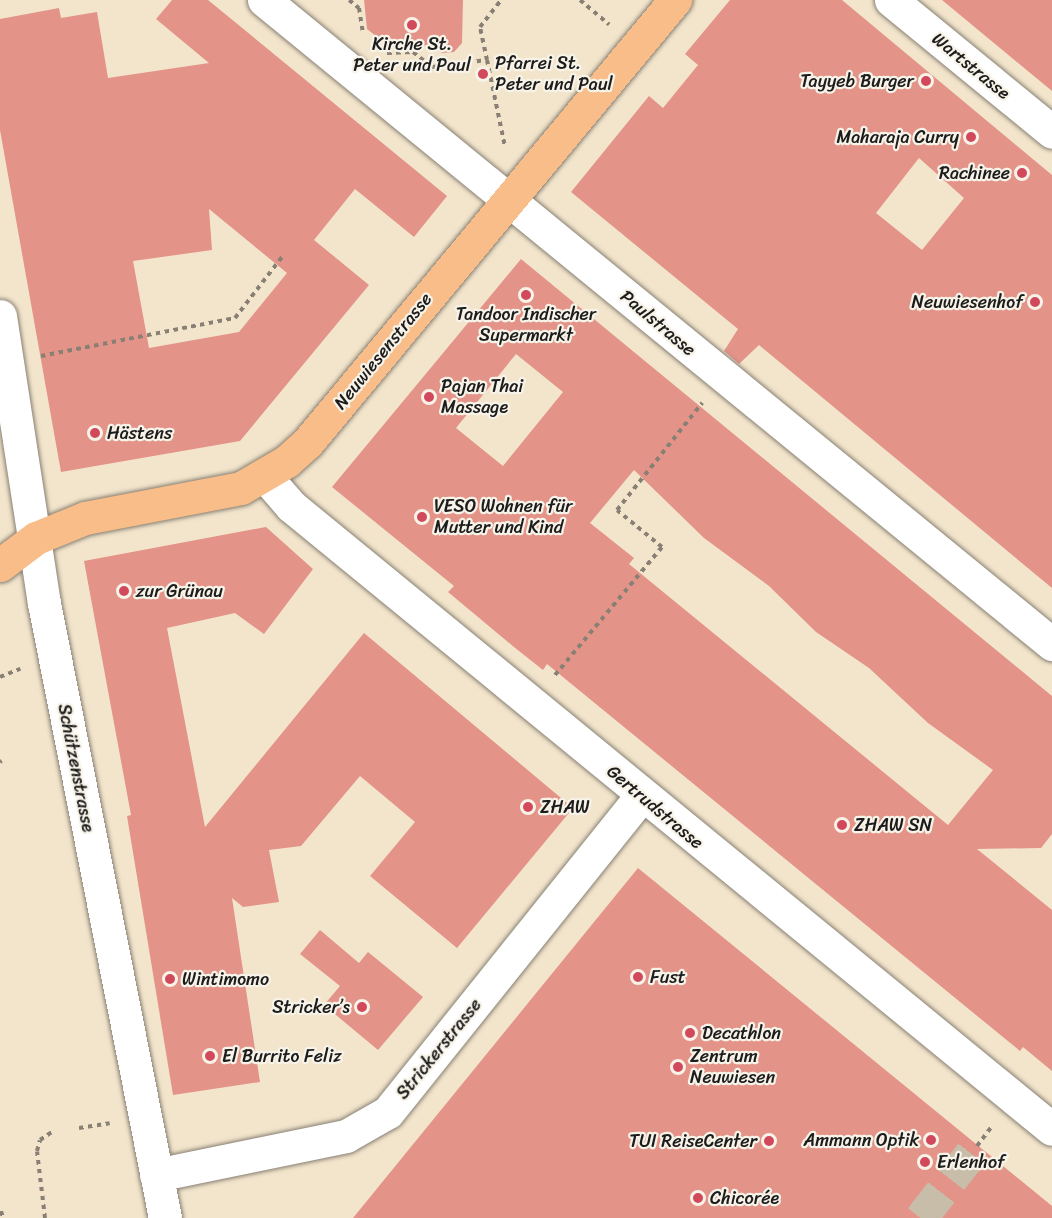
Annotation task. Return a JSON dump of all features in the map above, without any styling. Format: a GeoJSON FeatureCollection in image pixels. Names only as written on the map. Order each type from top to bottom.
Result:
{"type":"FeatureCollection","features":[{"type":"Feature","properties":{"kind":"main road","name":"Neuwiesenstrasse"},"geometry":{"type":"LineString","coordinates":[[0,565],[36,538],[84,518],[241,488],[266,476],[308,442],[508,198],[675,0]]}},
{"type":"Feature","properties":{"kind":"street","name":"Paulstrasse"},"geometry":{"type":"LineString","coordinates":[[264,0],[1052,644]]}},
{"type":"Feature","properties":{"kind":"street","name":"Wartstrasse"},"geometry":{"type":"LineString","coordinates":[[891,0],[1052,132]]}},
{"type":"Feature","properties":{"kind":"street","name":"Schützenstrasse"},"geometry":{"type":"LineString","coordinates":[[0,316],[53,648],[165,1218]]}},
{"type":"Feature","properties":{"kind":"street","name":"Gertrudstrasse"},"geometry":{"type":"LineString","coordinates":[[266,476],[291,506],[641,796],[1052,1129]]}},
{"type":"Feature","properties":{"kind":"street","name":"Strickerstrasse"},"geometry":{"type":"LineString","coordinates":[[156,1175],[346,1136],[388,1112],[641,796]]}},
{"type":"Feature","properties":{"kind":"path"},"geometry":{"type":"LineString","coordinates":[[349,0],[359,8],[361,32],[370,39]]}},
{"type":"Feature","properties":{"kind":"path"},"geometry":{"type":"LineString","coordinates":[[501,0],[480,27],[506,147]]}},
{"type":"Feature","properties":{"kind":"path"},"geometry":{"type":"LineString","coordinates":[[580,0],[610,25]]}},
{"type":"Feature","properties":{"kind":"path"},"geometry":{"type":"LineString","coordinates":[[379,46],[388,54],[414,52],[432,68],[487,60]]}},
{"type":"Feature","properties":{"kind":"path"},"geometry":{"type":"LineString","coordinates":[[34,357],[235,318],[282,257]]}},
{"type":"Feature","properties":{"kind":"path"},"geometry":{"type":"LineString","coordinates":[[532,704],[662,547],[617,510],[705,400]]}},
{"type":"Feature","properties":{"kind":"path"},"geometry":{"type":"LineString","coordinates":[[0,677],[30,666]]}},
{"type":"Feature","properties":{"kind":"path"},"geometry":{"type":"LineString","coordinates":[[977,1146],[1000,1116]]}},
{"type":"Feature","properties":{"kind":"path"},"geometry":{"type":"LineString","coordinates":[[79,1128],[120,1121]]}},
{"type":"Feature","properties":{"kind":"path"},"geometry":{"type":"LineString","coordinates":[[45,1218],[37,1151],[40,1140],[52,1132]]}},
{"type":"Feature","properties":{"kind":"path"},"geometry":{"type":"LineString","coordinates":[[1,1211],[3,1218]]}},
{"type":"Feature","properties":{"kind":"building"},"geometry":{"type":"Polygon","coordinates":[[[172,0],[208,0],[447,196],[414,237],[355,189],[314,240],[369,285],[240,441],[61,472],[0,130],[0,19],[59,8],[61,18],[97,12],[108,78],[209,63],[156,19],[172,0]],[[209,209],[212,250],[133,261],[149,348],[239,332],[287,273],[209,209]]]}},
{"type":"Feature","properties":{"kind":"building","name":"Kirche St. Peter und Paul"},"geometry":{"type":"Polygon","coordinates":[[[364,0],[463,0],[462,43],[454,52],[442,53],[431,45],[390,47],[367,29],[364,0]]]}},
{"type":"Feature","properties":{"kind":"building"},"geometry":{"type":"Polygon","coordinates":[[[730,0],[842,0],[1052,175],[1052,588],[759,345],[739,364],[724,351],[738,329],[571,192],[649,96],[663,108],[698,65],[685,54],[730,0]],[[919,158],[876,213],[922,250],[964,198],[919,158]]]}},
{"type":"Feature","properties":{"kind":"building"},"geometry":{"type":"Polygon","coordinates":[[[942,0],[1052,0],[1052,91],[1012,58],[942,0]]]}},
{"type":"Feature","properties":{"kind":"building"},"geometry":{"type":"Polygon","coordinates":[[[521,259],[1052,696],[1052,834],[1041,848],[977,849],[1052,910],[1052,1071],[1023,1047],[1020,1051],[547,664],[543,670],[514,647],[448,592],[454,586],[332,487],[521,259]],[[516,354],[456,428],[503,466],[563,392],[516,354]],[[634,470],[590,523],[634,558],[629,564],[948,825],[993,770],[928,723],[869,668],[816,632],[769,586],[704,538],[634,470]]]}},
{"type":"Feature","properties":{"kind":"building"},"geometry":{"type":"Polygon","coordinates":[[[266,527],[313,569],[264,634],[235,613],[167,628],[205,827],[364,633],[573,808],[457,948],[370,876],[415,822],[360,776],[301,846],[269,850],[279,902],[243,907],[232,898],[260,1082],[173,1095],[127,816],[131,815],[84,561],[266,527]]]}},
{"type":"Feature","properties":{"kind":"building","name":"Zentrum Neuwiesen"},"geometry":{"type":"Polygon","coordinates":[[[638,868],[1052,1206],[1052,1218],[353,1218],[638,868]]]}},
{"type":"Feature","properties":{"kind":"building"},"geometry":{"type":"Polygon","coordinates":[[[320,930],[359,963],[368,952],[423,997],[378,1050],[324,1005],[340,986],[300,954],[320,930]]]}},
{"type":"Feature","properties":{"kind":"tunnel"},"geometry":{"type":"LineString","coordinates":[[921,1218],[977,1146]]}},
{"type":"Feature","properties":{"kind":"place","name":"Kirche St. Peter und Paul"},"geometry":{"type":"Point","coordinates":[412,25]}},
{"type":"Feature","properties":{"kind":"place","name":"Pfarrei St. Peter und Paul"},"geometry":{"type":"Point","coordinates":[483,74]}},
{"type":"Feature","properties":{"kind":"place","name":"Tayyeb Burger"},"geometry":{"type":"Point","coordinates":[926,81]}},
{"type":"Feature","properties":{"kind":"place","name":"Maharaja Curry"},"geometry":{"type":"Point","coordinates":[971,137]}},
{"type":"Feature","properties":{"kind":"place","name":"Rachinee"},"geometry":{"type":"Point","coordinates":[1022,173]}},
{"type":"Feature","properties":{"kind":"place","name":"Tandoor Indischer Supermarkt"},"geometry":{"type":"Point","coordinates":[526,295]}},
{"type":"Feature","properties":{"kind":"place","name":"Neuwiesenhof"},"geometry":{"type":"Point","coordinates":[1035,302]}},
{"type":"Feature","properties":{"kind":"place","name":"Pajan Thai Massage"},"geometry":{"type":"Point","coordinates":[429,397]}},
{"type":"Feature","properties":{"kind":"place","name":"Hästens"},"geometry":{"type":"Point","coordinates":[95,433]}},
{"type":"Feature","properties":{"kind":"place","name":"VESO Wohnen für Mutter und Kind"},"geometry":{"type":"Point","coordinates":[422,517]}},
{"type":"Feature","properties":{"kind":"place","name":"zur Grünau"},"geometry":{"type":"Point","coordinates":[124,591]}},
{"type":"Feature","properties":{"kind":"place","name":"ZHAW"},"geometry":{"type":"Point","coordinates":[528,807]}},
{"type":"Feature","properties":{"kind":"place","name":"ZHAW SN"},"geometry":{"type":"Point","coordinates":[842,825]}},
{"type":"Feature","properties":{"kind":"place","name":"Fust"},"geometry":{"type":"Point","coordinates":[638,977]}},
{"type":"Feature","properties":{"kind":"place","name":"Wintimomo"},"geometry":{"type":"Point","coordinates":[170,979]}},
{"type":"Feature","properties":{"kind":"place","name":"Stricker’s"},"geometry":{"type":"Point","coordinates":[362,1007]}},
{"type":"Feature","properties":{"kind":"place","name":"Decathlon"},"geometry":{"type":"Point","coordinates":[690,1033]}},
{"type":"Feature","properties":{"kind":"place","name":"El Burrito Feliz"},"geometry":{"type":"Point","coordinates":[210,1056]}},
{"type":"Feature","properties":{"kind":"place","name":"Zentrum Neuwiesen"},"geometry":{"type":"Point","coordinates":[678,1067]}},
{"type":"Feature","properties":{"kind":"place","name":"Ammann Optik"},"geometry":{"type":"Point","coordinates":[931,1140]}},
{"type":"Feature","properties":{"kind":"place","name":"TUI ReiseCenter"},"geometry":{"type":"Point","coordinates":[769,1141]}},
{"type":"Feature","properties":{"kind":"place","name":"Erlenhof"},"geometry":{"type":"Point","coordinates":[925,1162]}},
{"type":"Feature","properties":{"kind":"place","name":"Chicorée"},"geometry":{"type":"Point","coordinates":[698,1198]}}]}
